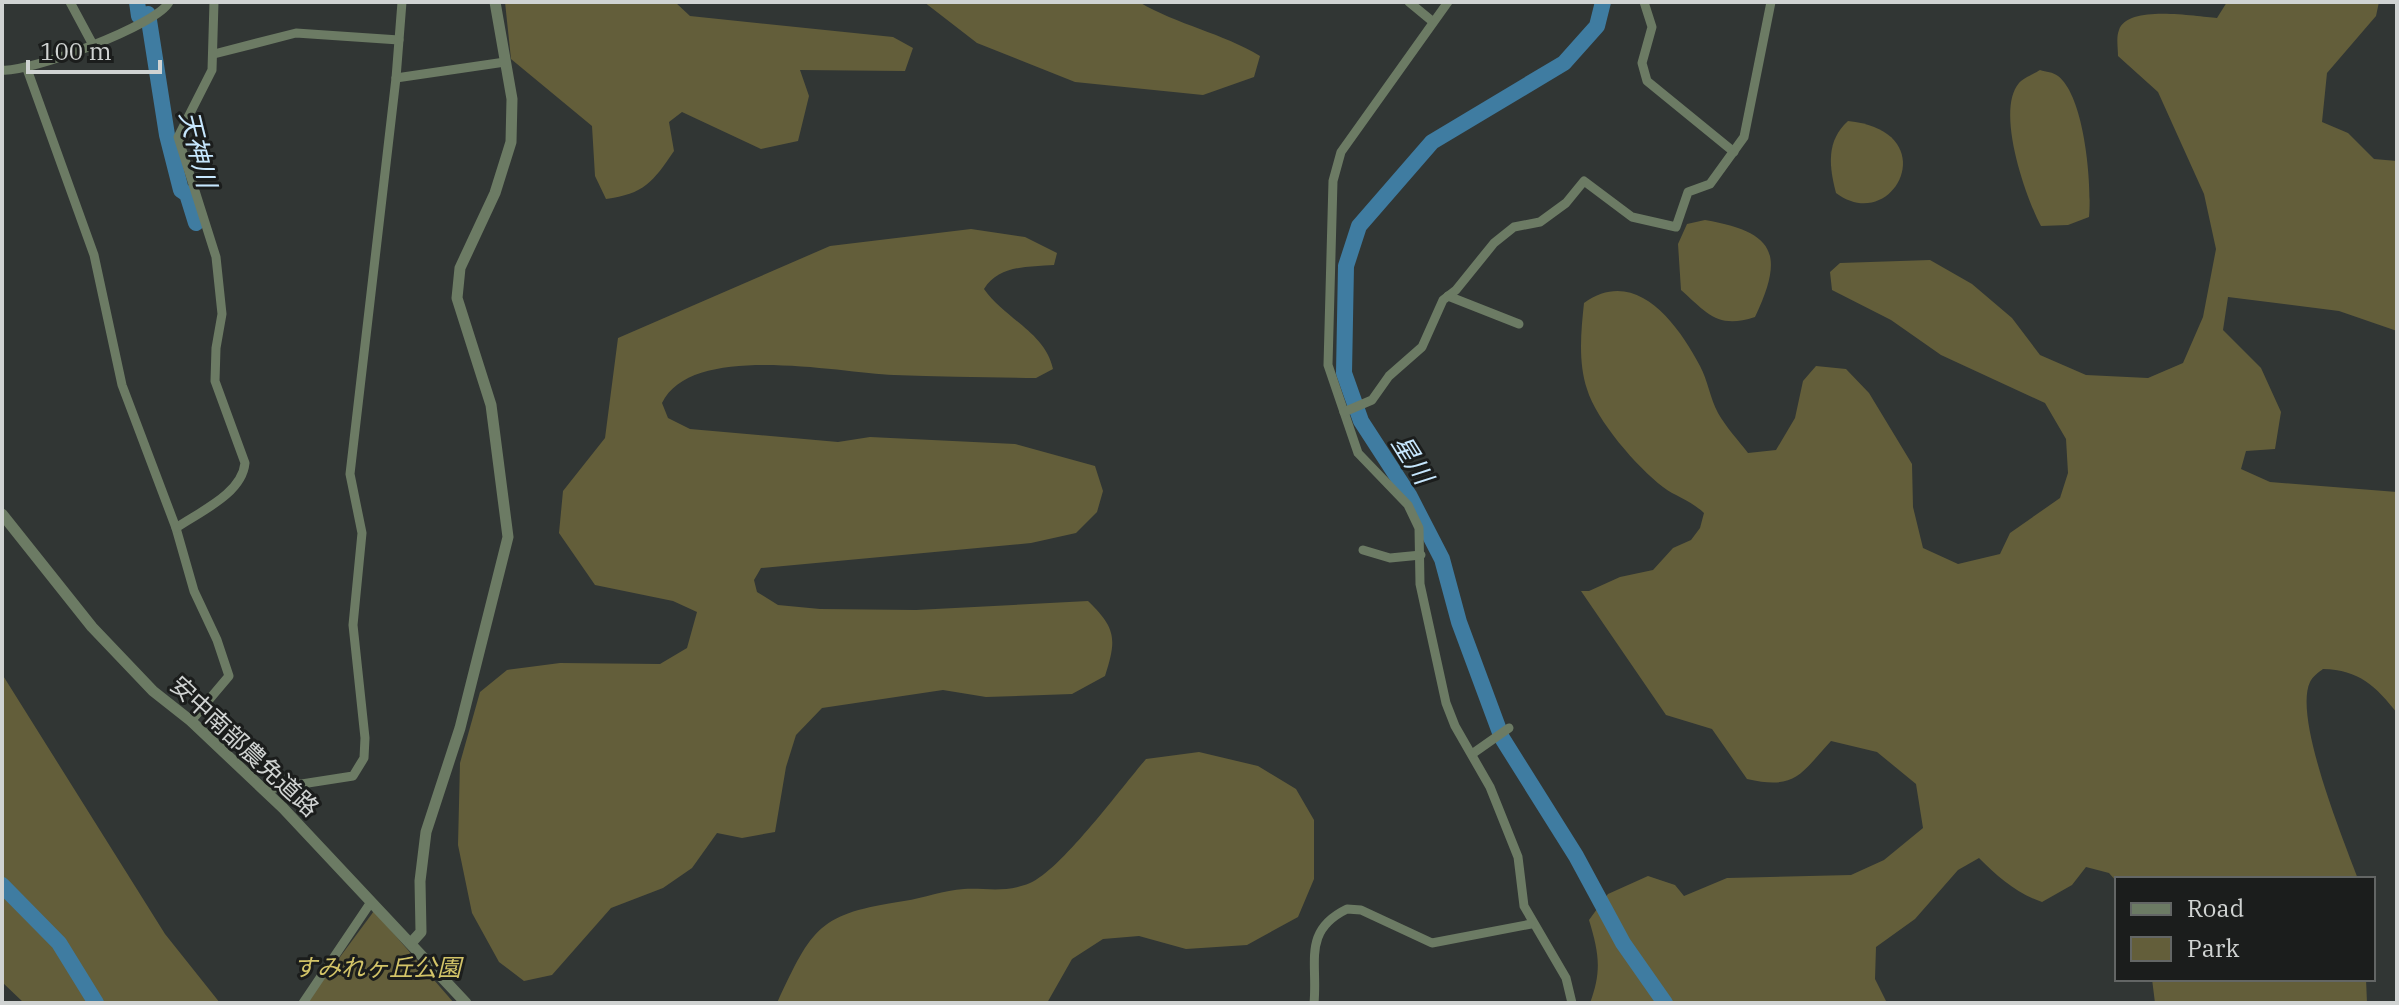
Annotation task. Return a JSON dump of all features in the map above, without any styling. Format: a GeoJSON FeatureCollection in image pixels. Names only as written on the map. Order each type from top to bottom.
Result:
{"type":"FeatureCollection","features":[{"type":"Feature","properties":{"kind":"street"},"geometry":{"type":"LineString","coordinates":[[70,2],[92,43]]}},
{"type":"Feature","properties":{"kind":"street"},"geometry":{"type":"LineString","coordinates":[[2,70],[47,64],[161,14],[169,2]]}},
{"type":"Feature","properties":{"kind":"street"},"geometry":{"type":"LineString","coordinates":[[176,528],[234,488],[242,478],[245,463],[215,381],[222,314],[216,257],[178,137],[212,70],[214,2]]}},
{"type":"Feature","properties":{"kind":"street"},"geometry":{"type":"LineString","coordinates":[[263,790],[353,776],[364,758],[365,738],[353,625],[362,533],[350,474],[402,2]]}},
{"type":"Feature","properties":{"kind":"street"},"geometry":{"type":"LineString","coordinates":[[411,943],[421,932],[420,881],[426,832],[460,728],[508,537],[491,405],[457,298],[460,268],[495,193],[511,142],[512,99],[495,2]]}},
{"type":"Feature","properties":{"kind":"street"},"geometry":{"type":"LineString","coordinates":[[1409,2],[1432,21]]}},
{"type":"Feature","properties":{"kind":"street"},"geometry":{"type":"LineString","coordinates":[[1448,2],[1360,120],[1341,152],[1333,181],[1328,365],[1358,453],[1366,465],[1408,505],[1419,528],[1420,584],[1446,703],[1455,726],[1490,787],[1518,857],[1524,906],[1531,924],[1566,978],[1572,1003]]}},
{"type":"Feature","properties":{"kind":"street"},"geometry":{"type":"LineString","coordinates":[[1346,411],[1372,400],[1389,376],[1422,347],[1443,300],[1494,243],[1514,227],[1540,222],[1566,203],[1584,181],[1632,217],[1676,227],[1688,192],[1710,184],[1744,137],[1771,2]]}},
{"type":"Feature","properties":{"kind":"street"},"geometry":{"type":"LineString","coordinates":[[1641,3],[1652,27],[1642,63],[1647,81],[1734,152]]}},
{"type":"Feature","properties":{"kind":"street"},"geometry":{"type":"LineString","coordinates":[[214,54],[296,33],[399,40]]}},
{"type":"Feature","properties":{"kind":"street"},"geometry":{"type":"LineString","coordinates":[[396,78],[505,62]]}},
{"type":"Feature","properties":{"kind":"street"},"geometry":{"type":"LineString","coordinates":[[27,69],[94,255],[122,385],[176,528],[194,591],[217,640],[229,676],[191,721]]}},
{"type":"Feature","properties":{"kind":"street"},"geometry":{"type":"LineString","coordinates":[[1448,296],[1519,324]]}},
{"type":"Feature","properties":{"kind":"street","name":"安中南部農免道路"},"geometry":{"type":"LineString","coordinates":[[2,514],[92,627],[153,691],[191,721],[263,790],[466,1003]]}},
{"type":"Feature","properties":{"kind":"street"},"geometry":{"type":"LineString","coordinates":[[1363,550],[1390,558],[1421,555]]}},
{"type":"Feature","properties":{"kind":"street"},"geometry":{"type":"LineString","coordinates":[[1472,754],[1494,735],[1509,728]]}},
{"type":"Feature","properties":{"kind":"street"},"geometry":{"type":"LineString","coordinates":[[303,1003],[371,902]]}},
{"type":"Feature","properties":{"kind":"street"},"geometry":{"type":"LineString","coordinates":[[1314,1003],[1314,948],[1319,930],[1347,909],[1361,910],[1432,943],[1531,924]]}},
{"type":"Feature","properties":{"kind":"green space"},"geometry":{"type":"Polygon","coordinates":[[[505,2],[675,2],[690,16],[893,37],[913,48],[905,71],[800,70],[809,96],[798,141],[761,149],[682,112],[669,122],[674,151],[660,171],[639,190],[606,199],[595,176],[592,126],[511,59],[505,2]]]}},
{"type":"Feature","properties":{"kind":"green space"},"geometry":{"type":"Polygon","coordinates":[[[924,2],[1139,2],[1260,56],[1254,77],[1203,95],[1075,82],[977,43],[924,2]]]}},
{"type":"Feature","properties":{"kind":"green space"},"geometry":{"type":"Polygon","coordinates":[[[2227,2],[2379,2],[2376,16],[2327,73],[2322,122],[2348,133],[2374,159],[2397,161],[2397,331],[2339,311],[2228,297],[2223,330],[2261,368],[2281,412],[2275,449],[2246,451],[2241,469],[2270,482],[2397,492],[2397,713],[2366,681],[2336,670],[2323,669],[2314,676],[2307,699],[2308,723],[2322,780],[2357,877],[2115,877],[2115,880],[2109,873],[2086,867],[2072,885],[2042,902],[2008,884],[1979,858],[1958,870],[1915,919],[1876,947],[1875,979],[1887,1003],[1590,1003],[1598,962],[1589,920],[1608,894],[1648,876],[1675,885],[1684,896],[1727,878],[1851,875],[1884,860],[1923,828],[1916,784],[1877,752],[1831,741],[1795,777],[1776,782],[1747,779],[1712,729],[1666,715],[1581,591],[1589,591],[1620,577],[1653,570],[1673,548],[1691,540],[1700,528],[1704,513],[1653,478],[1630,455],[1599,415],[1587,389],[1582,368],[1584,303],[1603,293],[1620,291],[1637,295],[1667,317],[1691,349],[1718,413],[1748,453],[1776,450],[1795,418],[1803,381],[1816,366],[1846,369],[1869,393],[1912,464],[1913,507],[1923,548],[1958,564],[2000,554],[2010,533],[2060,498],[2068,473],[2066,439],[2045,403],[1941,355],[1891,320],[1832,290],[1830,272],[1840,263],[1930,260],[1972,284],[2012,318],[2040,355],[2086,375],[2148,378],[2183,363],[2203,317],[2216,249],[2204,194],[2158,92],[2118,56],[2118,36],[2125,22],[2135,17],[2164,14],[2217,18],[2227,2]]]}},
{"type":"Feature","properties":{"kind":"green space"},"geometry":{"type":"Polygon","coordinates":[[[2040,70],[2056,75],[2067,87],[2075,102],[2085,142],[2089,217],[2068,225],[2041,226],[2021,176],[2011,133],[2012,96],[2021,81],[2040,70]]]}},
{"type":"Feature","properties":{"kind":"green space"},"geometry":{"type":"Polygon","coordinates":[[[1848,121],[1878,129],[1896,143],[1903,160],[1900,177],[1891,192],[1876,201],[1857,203],[1836,193],[1831,154],[1836,137],[1848,121]]]}},
{"type":"Feature","properties":{"kind":"green space"},"geometry":{"type":"Polygon","coordinates":[[[1705,220],[1746,231],[1767,249],[1771,261],[1770,276],[1755,317],[1722,320],[1707,312],[1681,290],[1678,244],[1687,224],[1705,220]]]}},
{"type":"Feature","properties":{"kind":"green space"},"geometry":{"type":"Polygon","coordinates":[[[971,229],[1025,237],[1057,253],[1054,265],[1006,271],[984,289],[1042,345],[1053,369],[1036,378],[894,375],[769,365],[734,366],[703,372],[678,384],[662,403],[668,418],[690,429],[838,442],[870,437],[1015,444],[1095,466],[1103,491],[1097,512],[1076,533],[1031,543],[761,568],[754,580],[757,592],[778,605],[820,609],[916,610],[1088,601],[1104,619],[1112,635],[1105,676],[1072,694],[986,697],[943,690],[822,708],[796,735],[786,767],[775,832],[742,838],[717,833],[692,868],[663,888],[611,908],[552,975],[524,981],[499,962],[472,913],[458,845],[460,763],[480,692],[507,670],[560,663],[660,664],[687,648],[697,612],[673,601],[595,585],[559,533],[563,491],[605,438],[618,338],[830,246],[971,229]]]}},
{"type":"Feature","properties":{"kind":"green space"},"geometry":{"type":"Polygon","coordinates":[[[2,674],[165,934],[220,1003],[24,1003],[2,982],[2,674]]]}},
{"type":"Feature","properties":{"kind":"green space"},"geometry":{"type":"Polygon","coordinates":[[[1199,752],[1258,766],[1296,789],[1314,820],[1314,879],[1298,917],[1247,945],[1186,949],[1139,936],[1103,939],[1072,959],[1047,1003],[777,1003],[811,940],[836,919],[876,906],[949,891],[1005,889],[1030,883],[1074,846],[1146,759],[1199,752]]]}},
{"type":"Feature","properties":{"kind":"green space","name":"すみれヶ丘公園"},"geometry":{"type":"Polygon","coordinates":[[[374,911],[454,1003],[306,1003],[374,911]]]}},
{"type":"Feature","properties":{"kind":"green space"},"geometry":{"type":"Polygon","coordinates":[[[2152,981],[2366,981],[2367,1003],[2155,1003],[2152,981]]]}},
{"type":"Feature","properties":{"kind":"waterway","name":"天神川"},"geometry":{"type":"LineString","coordinates":[[137,2],[139,16],[148,14],[167,135],[181,190],[187,194],[196,223]]}},
{"type":"Feature","properties":{"kind":"waterway","name":"星川"},"geometry":{"type":"LineString","coordinates":[[1603,2],[1597,26],[1564,63],[1432,142],[1359,226],[1346,266],[1344,373],[1361,421],[1409,495],[1442,559],[1459,622],[1502,738],[1576,856],[1623,943],[1665,1003]]}},
{"type":"Feature","properties":{"kind":"waterway"},"geometry":{"type":"LineString","coordinates":[[2,885],[59,943],[96,1003]]}}]}
